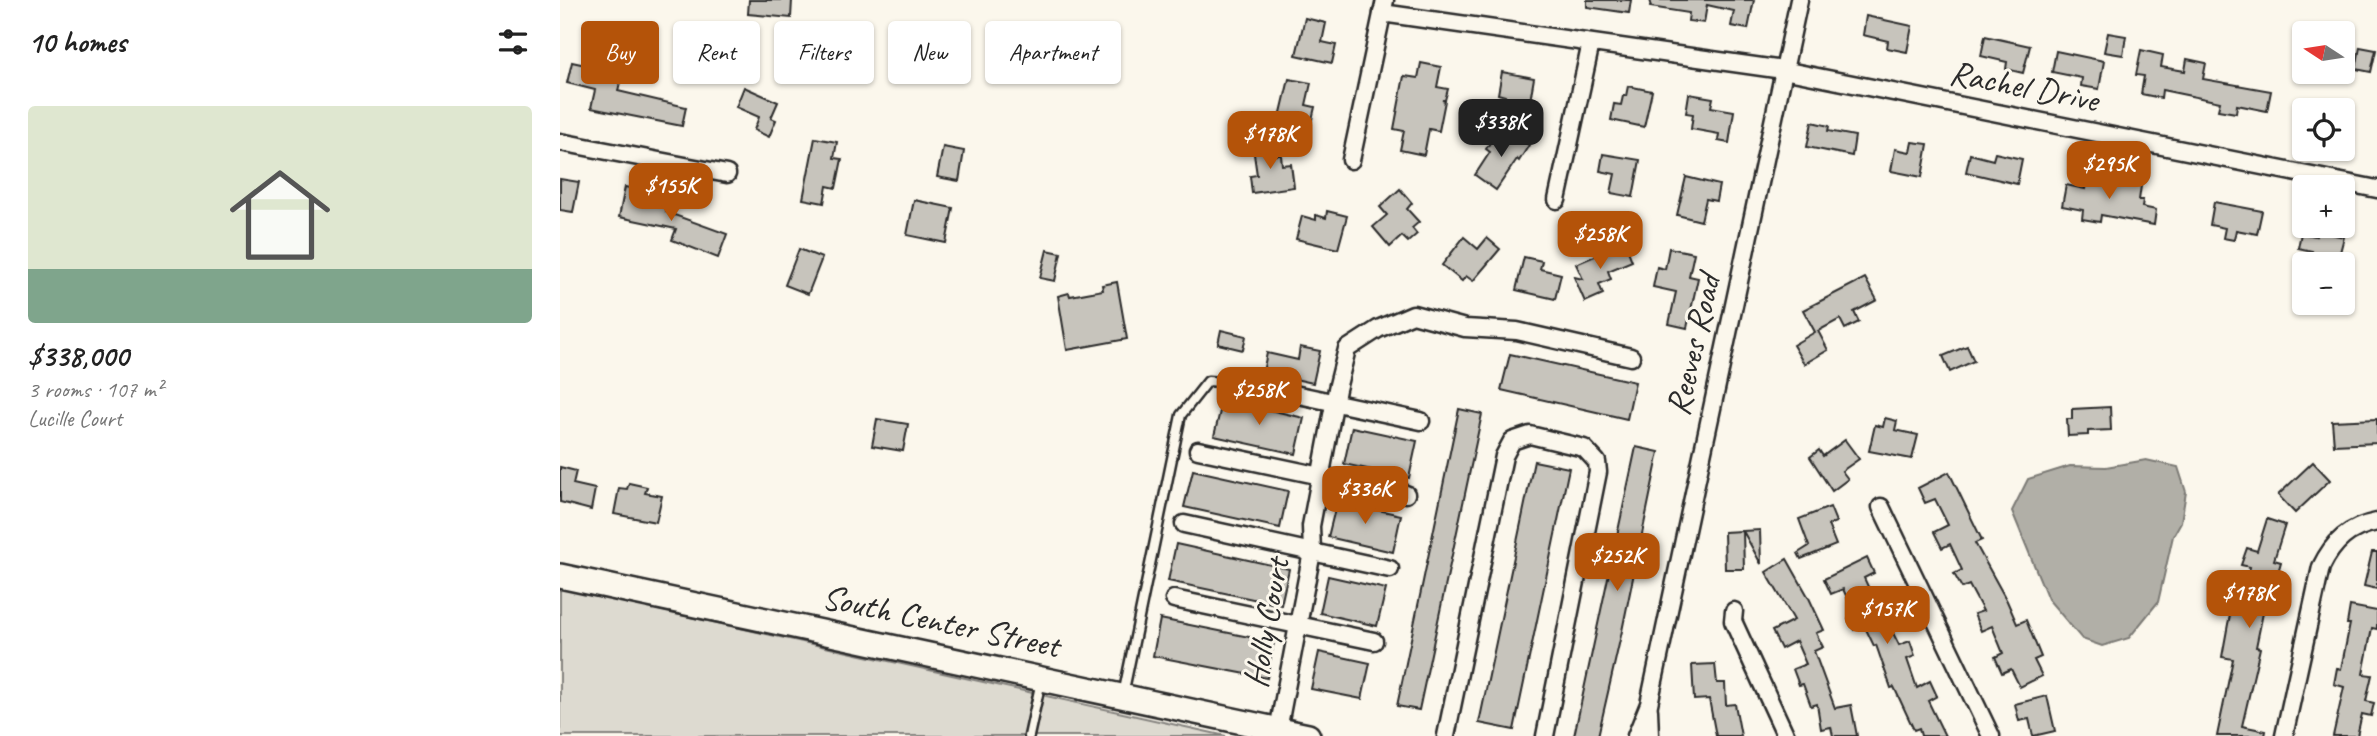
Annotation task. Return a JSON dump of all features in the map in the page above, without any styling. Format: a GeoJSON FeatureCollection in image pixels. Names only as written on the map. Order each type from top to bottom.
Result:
{"type":"FeatureCollection","features":[{"type":"Feature","properties":{"kind":"main road","name":"South Center Street"},"geometry":{"type":"LineString","coordinates":[[560,576],[1308,736]]}},
{"type":"Feature","properties":{"kind":"street","name":"Reeves Road"},"geometry":{"type":"LineString","coordinates":[[1636,736],[1649,704],[1799,0]]}},
{"type":"Feature","properties":{"kind":"street","name":"Rachel Drive"},"geometry":{"type":"LineString","coordinates":[[1384,7],[1591,43],[1783,70],[2377,189]]}},
{"type":"Feature","properties":{"kind":"street"},"geometry":{"type":"LineString","coordinates":[[1351,160],[1384,7]]}},
{"type":"Feature","properties":{"kind":"street"},"geometry":{"type":"LineString","coordinates":[[1557,200],[1591,43]]}},
{"type":"Feature","properties":{"kind":"street"},"geometry":{"type":"LineString","coordinates":[[560,142],[726,174]]}},
{"type":"Feature","properties":{"kind":"street","name":"Holly Court"},"geometry":{"type":"LineString","coordinates":[[1278,730],[1312,552],[1311,526],[1347,349],[1378,329],[1413,314],[1465,328],[1517,331],[1630,357]]}},
{"type":"Feature","properties":{"kind":"street"},"geometry":{"type":"LineString","coordinates":[[1247,384],[1421,421]]}},
{"type":"Feature","properties":{"kind":"street"},"geometry":{"type":"LineString","coordinates":[[1446,736],[1506,450],[1512,441],[1530,435],[1578,446],[1592,454],[1597,462],[1598,472],[1545,736]]}},
{"type":"Feature","properties":{"kind":"street"},"geometry":{"type":"LineString","coordinates":[[1198,450],[1406,494]]}},
{"type":"Feature","properties":{"kind":"street"},"geometry":{"type":"LineString","coordinates":[[1881,507],[1990,736]]}},
{"type":"Feature","properties":{"kind":"street"},"geometry":{"type":"LineString","coordinates":[[2284,736],[2321,567],[2330,549],[2343,536],[2358,526],[2377,522]]}},
{"type":"Feature","properties":{"kind":"street"},"geometry":{"type":"LineString","coordinates":[[1184,524],[1390,569]]}},
{"type":"Feature","properties":{"kind":"street"},"geometry":{"type":"LineString","coordinates":[[1174,599],[1374,642]]}},
{"type":"Feature","properties":{"kind":"street"},"geometry":{"type":"LineString","coordinates":[[1734,611],[1732,621],[1786,736]]}},
{"type":"Feature","properties":{"kind":"street","name":"Reeves Road"},"geometry":{"type":"LineString","coordinates":[[1649,704],[1650,736]]}},
{"type":"Feature","properties":{"kind":"lane"},"geometry":{"type":"LineString","coordinates":[[1123,695],[1181,415],[1208,382],[1247,384]]}},
{"type":"Feature","properties":{"kind":"lane"},"geometry":{"type":"LineString","coordinates":[[1029,736],[1041,678]]}},
{"type":"Feature","properties":{"kind":"shaded area"},"geometry":{"type":"Polygon","coordinates":[[[2146,460],[2178,467],[2186,492],[2181,522],[2173,536],[2158,602],[2129,638],[2102,646],[2082,639],[2048,599],[2012,511],[2028,479],[2070,466],[2106,467],[2146,460]]]}},
{"type":"Feature","properties":{"kind":"shaded area"},"geometry":{"type":"Polygon","coordinates":[[[560,588],[1226,736],[560,736],[560,588]]]}},
{"type":"Feature","properties":{"kind":"building"},"geometry":{"type":"Polygon","coordinates":[[[749,0],[792,0],[791,18],[748,14],[749,0]]]}},
{"type":"Feature","properties":{"kind":"building"},"geometry":{"type":"Polygon","coordinates":[[[1587,0],[1631,0],[1629,13],[1587,7],[1587,0]]]}},
{"type":"Feature","properties":{"kind":"building"},"geometry":{"type":"Polygon","coordinates":[[[1651,0],[1754,0],[1748,29],[1731,26],[1734,11],[1707,5],[1704,23],[1688,21],[1689,13],[1650,7],[1651,0]]]}},
{"type":"Feature","properties":{"kind":"building"},"geometry":{"type":"Polygon","coordinates":[[[1866,16],[1912,26],[1907,52],[1887,48],[1888,41],[1863,35],[1866,16]]]}},
{"type":"Feature","properties":{"kind":"building"},"geometry":{"type":"Polygon","coordinates":[[[1305,18],[1326,23],[1322,42],[1336,45],[1332,63],[1296,55],[1305,18]]]}},
{"type":"Feature","properties":{"kind":"building"},"geometry":{"type":"Polygon","coordinates":[[[2108,33],[2126,36],[2123,55],[2104,52],[2108,33]]]}},
{"type":"Feature","properties":{"kind":"building"},"geometry":{"type":"Polygon","coordinates":[[[1985,36],[2030,46],[2023,73],[2006,69],[2007,62],[1981,56],[1985,36]]]}},
{"type":"Feature","properties":{"kind":"building"},"geometry":{"type":"Polygon","coordinates":[[[2360,47],[2376,50],[2371,72],[2356,69],[2360,47]]]}},
{"type":"Feature","properties":{"kind":"building"},"geometry":{"type":"Polygon","coordinates":[[[2141,50],[2163,55],[2161,67],[2185,71],[2187,59],[2206,63],[2203,79],[2271,91],[2267,111],[2237,105],[2236,113],[2218,110],[2220,102],[2162,90],[2161,98],[2141,94],[2144,76],[2136,75],[2141,50]]]}},
{"type":"Feature","properties":{"kind":"building"},"geometry":{"type":"Polygon","coordinates":[[[2056,51],[2104,61],[2099,89],[2081,86],[2082,78],[2052,72],[2056,51]]]}},
{"type":"Feature","properties":{"kind":"building"},"geometry":{"type":"Polygon","coordinates":[[[572,62],[581,64],[581,84],[620,84],[618,91],[686,107],[682,126],[591,108],[595,90],[567,83],[572,62]]]}},
{"type":"Feature","properties":{"kind":"building"},"geometry":{"type":"Polygon","coordinates":[[[1421,63],[1441,67],[1437,87],[1448,89],[1445,100],[1442,100],[1445,101],[1439,131],[1429,129],[1424,155],[1400,150],[1404,131],[1394,129],[1404,76],[1418,78],[1421,63]]]}},
{"type":"Feature","properties":{"kind":"building"},"geometry":{"type":"Polygon","coordinates":[[[1502,72],[1534,78],[1530,101],[1539,103],[1535,126],[1513,122],[1518,115],[1502,112],[1505,96],[1498,94],[1502,72]]]}},
{"type":"Feature","properties":{"kind":"building"},"geometry":{"type":"Polygon","coordinates":[[[1289,79],[1311,83],[1306,105],[1315,107],[1311,124],[1280,117],[1289,79]]]}},
{"type":"Feature","properties":{"kind":"building"},"geometry":{"type":"Polygon","coordinates":[[[1628,86],[1652,91],[1644,127],[1611,120],[1614,104],[1621,105],[1628,86]]]}},
{"type":"Feature","properties":{"kind":"building"},"geometry":{"type":"Polygon","coordinates":[[[744,87],[778,102],[771,118],[776,120],[769,137],[754,130],[759,117],[736,107],[744,87]]]}},
{"type":"Feature","properties":{"kind":"building"},"geometry":{"type":"Polygon","coordinates":[[[1689,94],[1713,98],[1711,107],[1734,111],[1729,143],[1718,141],[1719,134],[1691,129],[1693,114],[1686,113],[1689,94]]]}},
{"type":"Feature","properties":{"kind":"building"},"geometry":{"type":"Polygon","coordinates":[[[1812,122],[1829,126],[1828,131],[1855,136],[1852,156],[1807,147],[1812,122]]]}},
{"type":"Feature","properties":{"kind":"building"},"geometry":{"type":"Polygon","coordinates":[[[1507,131],[1529,145],[1496,190],[1475,175],[1490,152],[1486,149],[1495,135],[1502,139],[1507,131]]]}},
{"type":"Feature","properties":{"kind":"building"},"geometry":{"type":"Polygon","coordinates":[[[815,138],[837,142],[834,158],[842,159],[836,188],[827,186],[824,203],[803,199],[815,138]]]}},
{"type":"Feature","properties":{"kind":"building"},"geometry":{"type":"Polygon","coordinates":[[[1912,142],[1928,144],[1922,177],[1891,171],[1895,149],[1910,152],[1912,142]]]}},
{"type":"Feature","properties":{"kind":"building"},"geometry":{"type":"Polygon","coordinates":[[[1275,143],[1282,165],[1291,164],[1294,187],[1252,193],[1250,176],[1257,175],[1253,147],[1275,143]]]}},
{"type":"Feature","properties":{"kind":"building"},"geometry":{"type":"Polygon","coordinates":[[[943,147],[964,151],[959,181],[937,177],[943,147]]]}},
{"type":"Feature","properties":{"kind":"building"},"geometry":{"type":"Polygon","coordinates":[[[1995,153],[2022,159],[2017,184],[1966,172],[1970,154],[1993,160],[1995,153]]]}},
{"type":"Feature","properties":{"kind":"building"},"geometry":{"type":"Polygon","coordinates":[[[1603,154],[1640,160],[1633,197],[1611,193],[1615,174],[1600,171],[1603,154]]]}},
{"type":"Feature","properties":{"kind":"building"},"geometry":{"type":"Polygon","coordinates":[[[1686,177],[1719,185],[1716,201],[1706,199],[1701,221],[1677,215],[1686,177]]]}},
{"type":"Feature","properties":{"kind":"building"},"geometry":{"type":"Polygon","coordinates":[[[2087,177],[2141,186],[2139,200],[2143,200],[2142,207],[2156,210],[2154,225],[2101,215],[2100,222],[2082,219],[2083,210],[2062,206],[2066,185],[2085,189],[2087,177]]]}},
{"type":"Feature","properties":{"kind":"building"},"geometry":{"type":"Polygon","coordinates":[[[560,179],[579,182],[573,212],[560,210],[560,179]]]}},
{"type":"Feature","properties":{"kind":"building"},"geometry":{"type":"Polygon","coordinates":[[[625,187],[648,192],[646,202],[668,206],[666,212],[727,234],[718,258],[672,240],[676,229],[619,217],[625,187]]]}},
{"type":"Feature","properties":{"kind":"building"},"geometry":{"type":"Polygon","coordinates":[[[1400,189],[1412,203],[1407,209],[1419,222],[1412,228],[1417,234],[1408,242],[1402,236],[1390,247],[1373,227],[1387,215],[1380,207],[1400,189]]]}},
{"type":"Feature","properties":{"kind":"building"},"geometry":{"type":"Polygon","coordinates":[[[914,200],[953,208],[946,243],[907,235],[914,200]]]}},
{"type":"Feature","properties":{"kind":"building"},"geometry":{"type":"Polygon","coordinates":[[[2214,202],[2262,211],[2257,234],[2236,230],[2234,240],[2223,238],[2225,228],[2210,225],[2214,202]]]}},
{"type":"Feature","properties":{"kind":"building"},"geometry":{"type":"Polygon","coordinates":[[[1327,211],[1347,216],[1338,249],[1296,239],[1302,216],[1316,220],[1316,215],[1326,218],[1327,211]]]}},
{"type":"Feature","properties":{"kind":"building"},"geometry":{"type":"Polygon","coordinates":[[[1464,237],[1478,249],[1487,238],[1500,249],[1473,281],[1466,276],[1462,281],[1442,265],[1464,237]]]}},
{"type":"Feature","properties":{"kind":"building"},"geometry":{"type":"Polygon","coordinates":[[[2300,238],[2344,238],[2340,252],[2312,252],[2298,248],[2300,238]]]}},
{"type":"Feature","properties":{"kind":"building"},"geometry":{"type":"Polygon","coordinates":[[[1625,243],[1632,261],[1608,271],[1611,279],[1599,284],[1603,294],[1585,302],[1574,277],[1583,279],[1576,264],[1625,243]]]}},
{"type":"Feature","properties":{"kind":"building"},"geometry":{"type":"Polygon","coordinates":[[[1669,248],[1694,253],[1689,276],[1698,278],[1687,328],[1669,324],[1676,292],[1653,287],[1657,267],[1665,269],[1669,248]]]}},
{"type":"Feature","properties":{"kind":"building"},"geometry":{"type":"Polygon","coordinates":[[[799,249],[822,258],[808,294],[785,285],[799,249]]]}},
{"type":"Feature","properties":{"kind":"building"},"geometry":{"type":"Polygon","coordinates":[[[1047,250],[1061,253],[1055,281],[1040,278],[1047,250]]]}},
{"type":"Feature","properties":{"kind":"building"},"geometry":{"type":"Polygon","coordinates":[[[1524,257],[1542,261],[1540,269],[1561,274],[1555,299],[1516,290],[1524,257]]]}},
{"type":"Feature","properties":{"kind":"building"},"geometry":{"type":"Polygon","coordinates":[[[1865,278],[1877,300],[1854,312],[1859,322],[1845,329],[1840,319],[1818,331],[1828,350],[1804,364],[1793,345],[1815,332],[1803,310],[1865,278]]]}},
{"type":"Feature","properties":{"kind":"building"},"geometry":{"type":"Polygon","coordinates":[[[1117,282],[1127,339],[1067,350],[1058,296],[1103,290],[1102,285],[1117,282]]]}},
{"type":"Feature","properties":{"kind":"building"},"geometry":{"type":"Polygon","coordinates":[[[1221,330],[1246,336],[1243,350],[1218,344],[1221,330]]]}},
{"type":"Feature","properties":{"kind":"building"},"geometry":{"type":"Polygon","coordinates":[[[1967,346],[1974,361],[1950,372],[1943,356],[1967,346]]]}},
{"type":"Feature","properties":{"kind":"building"},"geometry":{"type":"Polygon","coordinates":[[[1300,347],[1320,351],[1313,383],[1263,372],[1267,353],[1298,360],[1300,347]]]}},
{"type":"Feature","properties":{"kind":"building"},"geometry":{"type":"Polygon","coordinates":[[[1510,354],[1635,382],[1627,419],[1501,390],[1510,354]]]}},
{"type":"Feature","properties":{"kind":"building"},"geometry":{"type":"Polygon","coordinates":[[[1223,399],[1304,418],[1296,454],[1214,436],[1223,399]]]}},
{"type":"Feature","properties":{"kind":"building"},"geometry":{"type":"Polygon","coordinates":[[[2110,407],[2111,430],[2088,431],[2088,435],[2068,436],[2067,419],[2072,419],[2072,409],[2110,407]]]}},
{"type":"Feature","properties":{"kind":"building"},"geometry":{"type":"Polygon","coordinates":[[[1459,409],[1482,414],[1419,710],[1397,706],[1459,409]]]}},
{"type":"Feature","properties":{"kind":"building"},"geometry":{"type":"Polygon","coordinates":[[[1885,418],[1897,421],[1895,430],[1918,435],[1912,459],[1869,451],[1875,425],[1883,427],[1885,418]]]}},
{"type":"Feature","properties":{"kind":"building"},"geometry":{"type":"Polygon","coordinates":[[[877,419],[908,424],[903,451],[872,446],[877,419]]]}},
{"type":"Feature","properties":{"kind":"building"},"geometry":{"type":"Polygon","coordinates":[[[2377,419],[2377,443],[2334,445],[2332,421],[2377,419]]]}},
{"type":"Feature","properties":{"kind":"building"},"geometry":{"type":"Polygon","coordinates":[[[1352,427],[1417,441],[1409,478],[1344,464],[1352,427]]]}},
{"type":"Feature","properties":{"kind":"building"},"geometry":{"type":"Polygon","coordinates":[[[1845,440],[1859,459],[1842,471],[1848,479],[1832,491],[1810,457],[1819,450],[1823,456],[1845,440]]]}},
{"type":"Feature","properties":{"kind":"building"},"geometry":{"type":"Polygon","coordinates":[[[1636,447],[1659,452],[1622,631],[1598,736],[1574,736],[1636,447]]]}},
{"type":"Feature","properties":{"kind":"building"},"geometry":{"type":"Polygon","coordinates":[[[1534,461],[1569,468],[1514,730],[1479,723],[1534,461]]]}},
{"type":"Feature","properties":{"kind":"building"},"geometry":{"type":"Polygon","coordinates":[[[2313,462],[2330,480],[2295,513],[2278,495],[2313,462]]]}},
{"type":"Feature","properties":{"kind":"building"},"geometry":{"type":"Polygon","coordinates":[[[560,467],[576,471],[573,484],[595,489],[591,510],[560,502],[560,467]]]}},
{"type":"Feature","properties":{"kind":"building"},"geometry":{"type":"Polygon","coordinates":[[[1193,470],[1288,491],[1280,528],[1184,507],[1193,470]]]}},
{"type":"Feature","properties":{"kind":"building"},"geometry":{"type":"Polygon","coordinates":[[[1949,472],[1982,540],[1975,543],[2017,624],[2026,620],[2041,657],[2034,660],[2042,676],[2020,687],[2011,669],[2002,673],[1995,657],[2003,653],[1992,626],[1981,631],[1974,614],[1983,611],[1969,585],[1962,588],[1954,574],[1962,570],[1950,544],[1942,548],[1934,532],[1948,525],[1935,499],[1925,503],[1918,488],[1949,472]]]}},
{"type":"Feature","properties":{"kind":"building"},"geometry":{"type":"Polygon","coordinates":[[[629,483],[647,487],[645,493],[662,496],[656,522],[614,514],[619,488],[627,489],[629,483]]]}},
{"type":"Feature","properties":{"kind":"building"},"geometry":{"type":"Polygon","coordinates":[[[1337,501],[1401,515],[1393,552],[1328,537],[1337,501]]]}},
{"type":"Feature","properties":{"kind":"building"},"geometry":{"type":"Polygon","coordinates":[[[1830,507],[1836,522],[1828,525],[1836,545],[1801,559],[1798,553],[1809,546],[1799,519],[1830,507]]]}},
{"type":"Feature","properties":{"kind":"building"},"geometry":{"type":"Polygon","coordinates":[[[2267,519],[2285,525],[2274,560],[2281,562],[2272,593],[2275,593],[2271,610],[2264,608],[2256,647],[2260,648],[2242,726],[2266,731],[2265,736],[2217,736],[2233,659],[2222,657],[2228,624],[2232,607],[2240,609],[2250,567],[2241,565],[2247,548],[2257,551],[2267,519]]]}},
{"type":"Feature","properties":{"kind":"building"},"geometry":{"type":"Polygon","coordinates":[[[1760,530],[1761,564],[1743,531],[1744,569],[1725,569],[1724,532],[1760,530]]]}},
{"type":"Feature","properties":{"kind":"building"},"geometry":{"type":"Polygon","coordinates":[[[1176,544],[1289,569],[1281,605],[1168,581],[1176,544]]]}},
{"type":"Feature","properties":{"kind":"building"},"geometry":{"type":"Polygon","coordinates":[[[2372,552],[2377,552],[2377,589],[2364,586],[2372,552]]]}},
{"type":"Feature","properties":{"kind":"building"},"geometry":{"type":"Polygon","coordinates":[[[1867,558],[1874,573],[1864,578],[1876,604],[1888,599],[1895,612],[1885,617],[1899,645],[1910,641],[1915,656],[1907,659],[1917,688],[1930,681],[1937,696],[1928,701],[1945,736],[1921,736],[1919,728],[1914,730],[1894,687],[1891,688],[1876,645],[1874,646],[1864,625],[1854,630],[1848,619],[1855,615],[1843,589],[1831,594],[1824,579],[1867,558]]]}},
{"type":"Feature","properties":{"kind":"building"},"geometry":{"type":"Polygon","coordinates":[[[1787,559],[1824,630],[1816,633],[1823,647],[1814,651],[1835,708],[1851,705],[1857,736],[1833,736],[1831,727],[1821,729],[1817,704],[1811,706],[1803,684],[1799,685],[1793,669],[1806,664],[1796,641],[1781,649],[1772,631],[1794,620],[1766,572],[1787,559]]]}},
{"type":"Feature","properties":{"kind":"building"},"geometry":{"type":"Polygon","coordinates":[[[1328,576],[1386,589],[1377,626],[1320,613],[1328,576]]]}},
{"type":"Feature","properties":{"kind":"building"},"geometry":{"type":"Polygon","coordinates":[[[2350,606],[2377,611],[2377,629],[2372,628],[2363,674],[2372,675],[2366,701],[2374,703],[2371,716],[2362,714],[2357,736],[2333,736],[2344,687],[2334,684],[2337,668],[2341,669],[2350,624],[2347,624],[2350,606]]]}},
{"type":"Feature","properties":{"kind":"building"},"geometry":{"type":"Polygon","coordinates":[[[1160,619],[1274,642],[1267,678],[1153,656],[1160,619]]]}},
{"type":"Feature","properties":{"kind":"building"},"geometry":{"type":"Polygon","coordinates":[[[1319,652],[1370,663],[1362,699],[1311,689],[1319,652]]]}},
{"type":"Feature","properties":{"kind":"building"},"geometry":{"type":"Polygon","coordinates":[[[1715,664],[1717,683],[1725,683],[1726,705],[1735,704],[1741,736],[1716,736],[1709,699],[1694,700],[1692,665],[1715,664]]]}},
{"type":"Feature","properties":{"kind":"building"},"geometry":{"type":"Polygon","coordinates":[[[2047,696],[2055,731],[2033,736],[2029,719],[2019,721],[2015,704],[2047,696]]]}}]}
